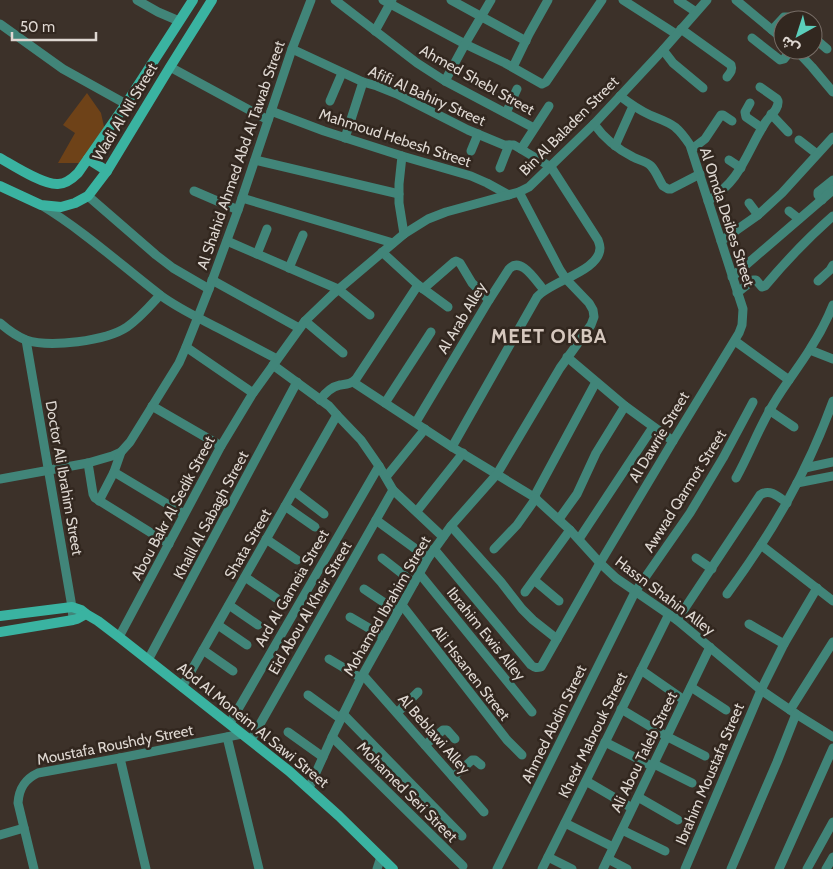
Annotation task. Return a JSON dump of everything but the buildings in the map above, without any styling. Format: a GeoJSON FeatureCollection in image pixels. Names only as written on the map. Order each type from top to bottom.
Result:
{"type":"FeatureCollection","features":[{"type":"Feature","properties":{"kind":"main road","name":"Wadi Al Nil Street"},"geometry":{"type":"LineString","coordinates":[[0,158],[48,183],[59,184],[70,181],[78,173],[126,104],[193,0]]}},
{"type":"Feature","properties":{"kind":"main road","name":"Wadi Al Nil Street"},"geometry":{"type":"LineString","coordinates":[[41,205],[61,207],[76,203],[88,196],[107,171],[212,0]]}},
{"type":"Feature","properties":{"kind":"main road"},"geometry":{"type":"LineString","coordinates":[[88,159],[107,171]]}},
{"type":"Feature","properties":{"kind":"main road"},"geometry":{"type":"LineString","coordinates":[[0,186],[41,205]]}},
{"type":"Feature","properties":{"kind":"main road"},"geometry":{"type":"LineString","coordinates":[[0,616],[72,607]]}},
{"type":"Feature","properties":{"kind":"main road","name":"Abd Al Moneim Al Sawi Street"},"geometry":{"type":"LineString","coordinates":[[72,607],[81,610],[98,621],[247,737],[308,788],[393,869]]}},
{"type":"Feature","properties":{"kind":"main road"},"geometry":{"type":"LineString","coordinates":[[0,632],[73,620],[86,614]]}},
{"type":"Feature","properties":{"kind":"street"},"geometry":{"type":"LineString","coordinates":[[137,0],[179,21]]}},
{"type":"Feature","properties":{"kind":"street","name":"Al Shahid Ahmed Abd Al Tawab Street"},"geometry":{"type":"LineString","coordinates":[[98,501],[114,472],[122,452],[179,363],[186,347],[227,241],[292,49],[311,0]]}},
{"type":"Feature","properties":{"kind":"street","name":"Ahmed Shebl Street"},"geometry":{"type":"LineString","coordinates":[[335,0],[417,63],[445,81],[534,128]]}},
{"type":"Feature","properties":{"kind":"street"},"geometry":{"type":"LineString","coordinates":[[451,0],[526,41]]}},
{"type":"Feature","properties":{"kind":"street"},"geometry":{"type":"LineString","coordinates":[[445,81],[491,0]]}},
{"type":"Feature","properties":{"kind":"street"},"geometry":{"type":"LineString","coordinates":[[513,67],[548,0]]}},
{"type":"Feature","properties":{"kind":"street"},"geometry":{"type":"LineString","coordinates":[[376,31],[388,1],[542,84],[546,82],[602,0]]}},
{"type":"Feature","properties":{"kind":"street"},"geometry":{"type":"LineString","coordinates":[[623,0],[679,31],[731,65],[731,72],[727,77]]}},
{"type":"Feature","properties":{"kind":"street"},"geometry":{"type":"LineString","coordinates":[[678,0],[696,12]]}},
{"type":"Feature","properties":{"kind":"street","name":"Bin Al Baladen Street"},"geometry":{"type":"LineString","coordinates":[[253,393],[302,325],[338,289],[404,234],[428,219],[446,212],[509,195],[530,187],[594,124],[707,0]]}},
{"type":"Feature","properties":{"kind":"street"},"geometry":{"type":"LineString","coordinates":[[736,0],[772,30]]}},
{"type":"Feature","properties":{"kind":"street"},"geometry":{"type":"LineString","coordinates":[[0,24],[63,69],[126,104]]}},
{"type":"Feature","properties":{"kind":"street"},"geometry":{"type":"LineString","coordinates":[[752,38],[773,54]]}},
{"type":"Feature","properties":{"kind":"street"},"geometry":{"type":"LineString","coordinates":[[823,46],[827,49]]}},
{"type":"Feature","properties":{"kind":"street","name":"Afifi Al Bahiry Street"},"geometry":{"type":"LineString","coordinates":[[292,49],[342,73],[397,94],[478,134],[504,145],[521,149],[551,167]]}},
{"type":"Feature","properties":{"kind":"street"},"geometry":{"type":"LineString","coordinates":[[663,50],[673,63],[703,88]]}},
{"type":"Feature","properties":{"kind":"street"},"geometry":{"type":"LineString","coordinates":[[805,60],[833,92]]}},
{"type":"Feature","properties":{"kind":"street","name":"Mahmoud Hebesh Street"},"geometry":{"type":"LineString","coordinates":[[170,67],[269,116],[471,176],[509,195]]}},
{"type":"Feature","properties":{"kind":"street"},"geometry":{"type":"LineString","coordinates":[[330,101],[342,73]]}},
{"type":"Feature","properties":{"kind":"street"},"geometry":{"type":"LineString","coordinates":[[345,138],[363,82]]}},
{"type":"Feature","properties":{"kind":"street"},"geometry":{"type":"LineString","coordinates":[[708,201],[728,186],[741,168],[762,128],[778,107],[778,101],[760,87]]}},
{"type":"Feature","properties":{"kind":"street"},"geometry":{"type":"LineString","coordinates":[[506,113],[516,89]]}},
{"type":"Feature","properties":{"kind":"street","name":"Al Omda Deibes Street"},"geometry":{"type":"LineString","coordinates":[[620,96],[633,106],[676,127],[692,149],[743,309],[742,325]]}},
{"type":"Feature","properties":{"kind":"street"},"geometry":{"type":"LineString","coordinates":[[750,103],[745,112],[746,118],[762,128]]}},
{"type":"Feature","properties":{"kind":"street"},"geometry":{"type":"LineString","coordinates":[[521,149],[549,106]]}},
{"type":"Feature","properties":{"kind":"street"},"geometry":{"type":"LineString","coordinates":[[615,146],[633,106]]}},
{"type":"Feature","properties":{"kind":"street"},"geometry":{"type":"LineString","coordinates":[[771,114],[788,132]]}},
{"type":"Feature","properties":{"kind":"street"},"geometry":{"type":"LineString","coordinates":[[692,149],[706,139],[720,115],[732,121]]}},
{"type":"Feature","properties":{"kind":"street"},"geometry":{"type":"LineString","coordinates":[[594,124],[615,146],[652,167],[663,186],[668,189],[700,174]]}},
{"type":"Feature","properties":{"kind":"street"},"geometry":{"type":"LineString","coordinates":[[471,151],[478,134]]}},
{"type":"Feature","properties":{"kind":"street"},"geometry":{"type":"LineString","coordinates":[[720,241],[758,215],[782,194],[832,139]]}},
{"type":"Feature","properties":{"kind":"street"},"geometry":{"type":"LineString","coordinates":[[799,140],[817,154]]}},
{"type":"Feature","properties":{"kind":"street"},"geometry":{"type":"LineString","coordinates":[[500,168],[509,145]]}},
{"type":"Feature","properties":{"kind":"street"},"geometry":{"type":"LineString","coordinates":[[402,156],[399,194],[404,234]]}},
{"type":"Feature","properties":{"kind":"street"},"geometry":{"type":"LineString","coordinates":[[254,160],[399,194]]}},
{"type":"Feature","properties":{"kind":"street"},"geometry":{"type":"LineString","coordinates":[[729,160],[741,168]]}},
{"type":"Feature","properties":{"kind":"street"},"geometry":{"type":"LineString","coordinates":[[452,447],[537,297],[544,290],[584,269],[598,256],[600,248],[598,240],[551,167]]}},
{"type":"Feature","properties":{"kind":"street"},"geometry":{"type":"LineString","coordinates":[[822,200],[818,192],[833,180]]}},
{"type":"Feature","properties":{"kind":"street"},"geometry":{"type":"LineString","coordinates":[[732,277],[833,190]]}},
{"type":"Feature","properties":{"kind":"street"},"geometry":{"type":"LineString","coordinates":[[194,191],[238,210]]}},
{"type":"Feature","properties":{"kind":"street"},"geometry":{"type":"LineString","coordinates":[[519,192],[566,279]]}},
{"type":"Feature","properties":{"kind":"street"},"geometry":{"type":"LineString","coordinates":[[88,196],[156,256],[179,272],[302,325],[343,353]]}},
{"type":"Feature","properties":{"kind":"street"},"geometry":{"type":"LineString","coordinates":[[242,198],[393,243]]}},
{"type":"Feature","properties":{"kind":"street"},"geometry":{"type":"LineString","coordinates":[[749,203],[758,215]]}},
{"type":"Feature","properties":{"kind":"street"},"geometry":{"type":"LineString","coordinates":[[41,205],[74,226],[160,295],[197,318],[240,339],[275,362],[337,415],[361,440],[393,490],[443,537]]}},
{"type":"Feature","properties":{"kind":"street"},"geometry":{"type":"LineString","coordinates":[[789,211],[798,219]]}},
{"type":"Feature","properties":{"kind":"street"},"geometry":{"type":"LineString","coordinates":[[737,293],[753,280],[765,286],[789,258],[833,216]]}},
{"type":"Feature","properties":{"kind":"street"},"geometry":{"type":"LineString","coordinates":[[257,254],[267,229]]}},
{"type":"Feature","properties":{"kind":"street"},"geometry":{"type":"LineString","coordinates":[[289,268],[303,235]]}},
{"type":"Feature","properties":{"kind":"street"},"geometry":{"type":"LineString","coordinates":[[227,241],[338,289],[370,316]]}},
{"type":"Feature","properties":{"kind":"street"},"geometry":{"type":"LineString","coordinates":[[382,252],[421,287],[448,307]]}},
{"type":"Feature","properties":{"kind":"street"},"geometry":{"type":"LineString","coordinates":[[320,400],[332,388],[348,385],[353,382],[421,287],[454,262],[460,263],[472,283],[489,300]]}},
{"type":"Feature","properties":{"kind":"street","name":"Al Arab Alley"},"geometry":{"type":"LineString","coordinates":[[416,422],[509,269],[513,265],[523,266],[544,290]]}},
{"type":"Feature","properties":{"kind":"street"},"geometry":{"type":"LineString","coordinates":[[818,281],[832,269]]}},
{"type":"Feature","properties":{"kind":"street","name":"Mohamed Ibrahim Street"},"geometry":{"type":"LineString","coordinates":[[308,788],[362,676],[428,558],[450,526],[497,474],[568,357],[591,325],[594,317],[593,310],[589,303],[566,279]]}},
{"type":"Feature","properties":{"kind":"street"},"geometry":{"type":"LineString","coordinates":[[0,324],[26,340],[40,343],[89,340],[108,336],[126,328],[160,295]]}},
{"type":"Feature","properties":{"kind":"street"},"geometry":{"type":"LineString","coordinates":[[736,478],[745,463],[769,410],[810,350],[833,305]]}},
{"type":"Feature","properties":{"kind":"street","name":"Al Dawrie Street"},"geometry":{"type":"LineString","coordinates":[[434,549],[532,665],[538,668],[543,664],[672,441],[735,341],[742,325]]}},
{"type":"Feature","properties":{"kind":"street"},"geometry":{"type":"LineString","coordinates":[[385,403],[430,332]]}},
{"type":"Feature","properties":{"kind":"street","name":"Doctor Ali Ibrahim Street"},"geometry":{"type":"LineString","coordinates":[[26,340],[73,620]]}},
{"type":"Feature","properties":{"kind":"street"},"geometry":{"type":"LineString","coordinates":[[735,341],[788,380]]}},
{"type":"Feature","properties":{"kind":"street"},"geometry":{"type":"LineString","coordinates":[[186,347],[253,393]]}},
{"type":"Feature","properties":{"kind":"street"},"geometry":{"type":"LineString","coordinates":[[810,350],[833,359]]}},
{"type":"Feature","properties":{"kind":"street"},"geometry":{"type":"LineString","coordinates":[[568,357],[625,406],[672,441]]}},
{"type":"Feature","properties":{"kind":"street","name":"Khalil Al Sabagh Street"},"geometry":{"type":"LineString","coordinates":[[148,660],[297,382]]}},
{"type":"Feature","properties":{"kind":"street","name":"Hassn Shahin Alley"},"geometry":{"type":"LineString","coordinates":[[353,382],[452,447],[535,497],[616,578],[677,620],[761,690],[833,737]]}},
{"type":"Feature","properties":{"kind":"street"},"geometry":{"type":"LineString","coordinates":[[494,549],[517,525],[535,497],[596,382]]}},
{"type":"Feature","properties":{"kind":"street","name":"Abou Bakr Al Sedik Street"},"geometry":{"type":"LineString","coordinates":[[119,637],[221,446],[253,393]]}},
{"type":"Feature","properties":{"kind":"street"},"geometry":{"type":"LineString","coordinates":[[726,594],[761,546],[787,503],[805,468],[833,401]]}},
{"type":"Feature","properties":{"kind":"street","name":"Awwad Qarmot Street"},"geometry":{"type":"LineString","coordinates":[[635,592],[694,506],[723,458],[753,402]]}},
{"type":"Feature","properties":{"kind":"street"},"geometry":{"type":"LineString","coordinates":[[152,406],[221,446]]}},
{"type":"Feature","properties":{"kind":"street"},"geometry":{"type":"LineString","coordinates":[[559,519],[577,494],[596,453],[625,406]]}},
{"type":"Feature","properties":{"kind":"street"},"geometry":{"type":"LineString","coordinates":[[769,410],[794,427]]}},
{"type":"Feature","properties":{"kind":"street","name":"Shata Street"},"geometry":{"type":"LineString","coordinates":[[182,686],[337,415]]}},
{"type":"Feature","properties":{"kind":"street"},"geometry":{"type":"LineString","coordinates":[[579,539],[653,427]]}},
{"type":"Feature","properties":{"kind":"street"},"geometry":{"type":"LineString","coordinates":[[386,477],[425,429]]}},
{"type":"Feature","properties":{"kind":"street"},"geometry":{"type":"LineString","coordinates":[[0,479],[88,463],[122,452]]}},
{"type":"Feature","properties":{"kind":"street"},"geometry":{"type":"LineString","coordinates":[[416,511],[463,453]]}},
{"type":"Feature","properties":{"kind":"street"},"geometry":{"type":"LineString","coordinates":[[805,468],[833,462]]}},
{"type":"Feature","properties":{"kind":"street"},"geometry":{"type":"LineString","coordinates":[[88,463],[95,498],[169,544]]}},
{"type":"Feature","properties":{"kind":"street","name":"Ard Al Gameia Street"},"geometry":{"type":"LineString","coordinates":[[230,724],[379,466]]}},
{"type":"Feature","properties":{"kind":"street"},"geometry":{"type":"LineString","coordinates":[[114,472],[184,514]]}},
{"type":"Feature","properties":{"kind":"street"},"geometry":{"type":"LineString","coordinates":[[797,483],[833,476]]}},
{"type":"Feature","properties":{"kind":"street","name":"Eid Abou Al Kheir Street"},"geometry":{"type":"LineString","coordinates":[[247,737],[393,490]]}},
{"type":"Feature","properties":{"kind":"street"},"geometry":{"type":"LineString","coordinates":[[294,491],[324,514]]}},
{"type":"Feature","properties":{"kind":"street"},"geometry":{"type":"LineString","coordinates":[[677,620],[760,495],[770,492],[787,503]]}},
{"type":"Feature","properties":{"kind":"street"},"geometry":{"type":"LineString","coordinates":[[286,506],[315,527]]}},
{"type":"Feature","properties":{"kind":"street"},"geometry":{"type":"LineString","coordinates":[[376,520],[428,558]]}},
{"type":"Feature","properties":{"kind":"street"},"geometry":{"type":"LineString","coordinates":[[450,526],[501,582],[522,609],[544,630],[557,639]]}},
{"type":"Feature","properties":{"kind":"street"},"geometry":{"type":"LineString","coordinates":[[525,592],[570,530]]}},
{"type":"Feature","properties":{"kind":"street"},"geometry":{"type":"LineString","coordinates":[[266,540],[297,560]]}},
{"type":"Feature","properties":{"kind":"street"},"geometry":{"type":"LineString","coordinates":[[761,546],[833,601]]}},
{"type":"Feature","properties":{"kind":"street"},"geometry":{"type":"LineString","coordinates":[[382,558],[414,583]]}},
{"type":"Feature","properties":{"kind":"street"},"geometry":{"type":"LineString","coordinates":[[696,558],[712,569]]}},
{"type":"Feature","properties":{"kind":"street","name":"Ibrahim Ewis Alley"},"geometry":{"type":"LineString","coordinates":[[419,573],[532,712]]}},
{"type":"Feature","properties":{"kind":"street"},"geometry":{"type":"LineString","coordinates":[[245,577],[276,598]]}},
{"type":"Feature","properties":{"kind":"street"},"geometry":{"type":"LineString","coordinates":[[534,580],[559,601]]}},
{"type":"Feature","properties":{"kind":"street","name":"Ibrahim Moustafa Street"},"geometry":{"type":"LineString","coordinates":[[685,869],[761,690],[784,644],[817,588]]}},
{"type":"Feature","properties":{"kind":"street","name":"Ali Hssanen Street"},"geometry":{"type":"LineString","coordinates":[[364,589],[400,609],[507,740],[522,755]]}},
{"type":"Feature","properties":{"kind":"street","name":"Ahmed Abdin Street"},"geometry":{"type":"LineString","coordinates":[[497,869],[635,592]]}},
{"type":"Feature","properties":{"kind":"street"},"geometry":{"type":"LineString","coordinates":[[229,605],[258,625]]}},
{"type":"Feature","properties":{"kind":"street","name":"Khedr Mabrouk Street"},"geometry":{"type":"LineString","coordinates":[[542,869],[668,614]]}},
{"type":"Feature","properties":{"kind":"street"},"geometry":{"type":"LineString","coordinates":[[350,616],[384,637]]}},
{"type":"Feature","properties":{"kind":"street"},"geometry":{"type":"LineString","coordinates":[[749,624],[784,644]]}},
{"type":"Feature","properties":{"kind":"street"},"geometry":{"type":"LineString","coordinates":[[218,625],[247,645]]}},
{"type":"Feature","properties":{"kind":"street"},"geometry":{"type":"LineString","coordinates":[[730,869],[777,762],[793,712],[829,655],[833,642]]}},
{"type":"Feature","properties":{"kind":"street","name":"Ali Abou Taleb Street"},"geometry":{"type":"LineString","coordinates":[[603,869],[710,647]]}},
{"type":"Feature","properties":{"kind":"street"},"geometry":{"type":"LineString","coordinates":[[204,650],[233,671]]}},
{"type":"Feature","properties":{"kind":"street","name":"Al Beblawi Alley"},"geometry":{"type":"LineString","coordinates":[[329,659],[362,676],[484,812]]}},
{"type":"Feature","properties":{"kind":"street"},"geometry":{"type":"LineString","coordinates":[[641,670],[684,700]]}},
{"type":"Feature","properties":{"kind":"street"},"geometry":{"type":"LineString","coordinates":[[691,687],[726,710]]}},
{"type":"Feature","properties":{"kind":"street"},"geometry":{"type":"LineString","coordinates":[[397,713],[418,692]]}},
{"type":"Feature","properties":{"kind":"street"},"geometry":{"type":"LineString","coordinates":[[308,695],[342,717],[462,836]]}},
{"type":"Feature","properties":{"kind":"street"},"geometry":{"type":"LineString","coordinates":[[621,709],[666,736],[705,756]]}},
{"type":"Feature","properties":{"kind":"street"},"geometry":{"type":"LineString","coordinates":[[425,745],[443,730],[447,730],[455,739]]}},
{"type":"Feature","properties":{"kind":"street"},"geometry":{"type":"LineString","coordinates":[[288,732],[323,757]]}},
{"type":"Feature","properties":{"kind":"street"},"geometry":{"type":"LineString","coordinates":[[227,737],[259,869]]}},
{"type":"Feature","properties":{"kind":"street","name":"Moustafa Roushdy Street"},"geometry":{"type":"LineString","coordinates":[[34,869],[18,803],[21,788],[31,776],[38,773],[227,737],[247,737]]}},
{"type":"Feature","properties":{"kind":"street","name":"Mohamed Seri Street"},"geometry":{"type":"LineString","coordinates":[[332,737],[463,866]]}},
{"type":"Feature","properties":{"kind":"street"},"geometry":{"type":"LineString","coordinates":[[605,742],[692,783]]}},
{"type":"Feature","properties":{"kind":"street"},"geometry":{"type":"LineString","coordinates":[[779,869],[833,748]]}},
{"type":"Feature","properties":{"kind":"street"},"geometry":{"type":"LineString","coordinates":[[120,758],[146,869]]}},
{"type":"Feature","properties":{"kind":"street"},"geometry":{"type":"LineString","coordinates":[[453,777],[472,760],[475,760],[481,766]]}},
{"type":"Feature","properties":{"kind":"street"},"geometry":{"type":"LineString","coordinates":[[586,781],[632,808]]}},
{"type":"Feature","properties":{"kind":"street"},"geometry":{"type":"LineString","coordinates":[[638,797],[678,820]]}},
{"type":"Feature","properties":{"kind":"street"},"geometry":{"type":"LineString","coordinates":[[807,869],[833,822]]}},
{"type":"Feature","properties":{"kind":"street"},"geometry":{"type":"LineString","coordinates":[[565,823],[613,847]]}},
{"type":"Feature","properties":{"kind":"street"},"geometry":{"type":"LineString","coordinates":[[0,835],[24,828]]}},
{"type":"Feature","properties":{"kind":"street"},"geometry":{"type":"LineString","coordinates":[[622,830],[665,852]]}},
{"type":"Feature","properties":{"kind":"street"},"geometry":{"type":"LineString","coordinates":[[377,869],[381,857]]}},
{"type":"Feature","properties":{"kind":"street"},"geometry":{"type":"LineString","coordinates":[[548,857],[572,869]]}},
{"type":"Feature","properties":{"kind":"street"},"geometry":{"type":"LineString","coordinates":[[826,869],[833,857]]}},
{"type":"Feature","properties":{"kind":"street"},"geometry":{"type":"LineString","coordinates":[[608,859],[627,869]]}},
{"type":"Feature","properties":{"kind":"shaded area"},"geometry":{"type":"Polygon","coordinates":[[[87,93],[101,113],[105,131],[82,163],[58,163],[75,133],[63,125],[87,93]]]}},
{"type":"Feature","properties":{"kind":"district","name":"MEET OKBA"},"geometry":{"type":"Point","coordinates":[549,336]}}]}
